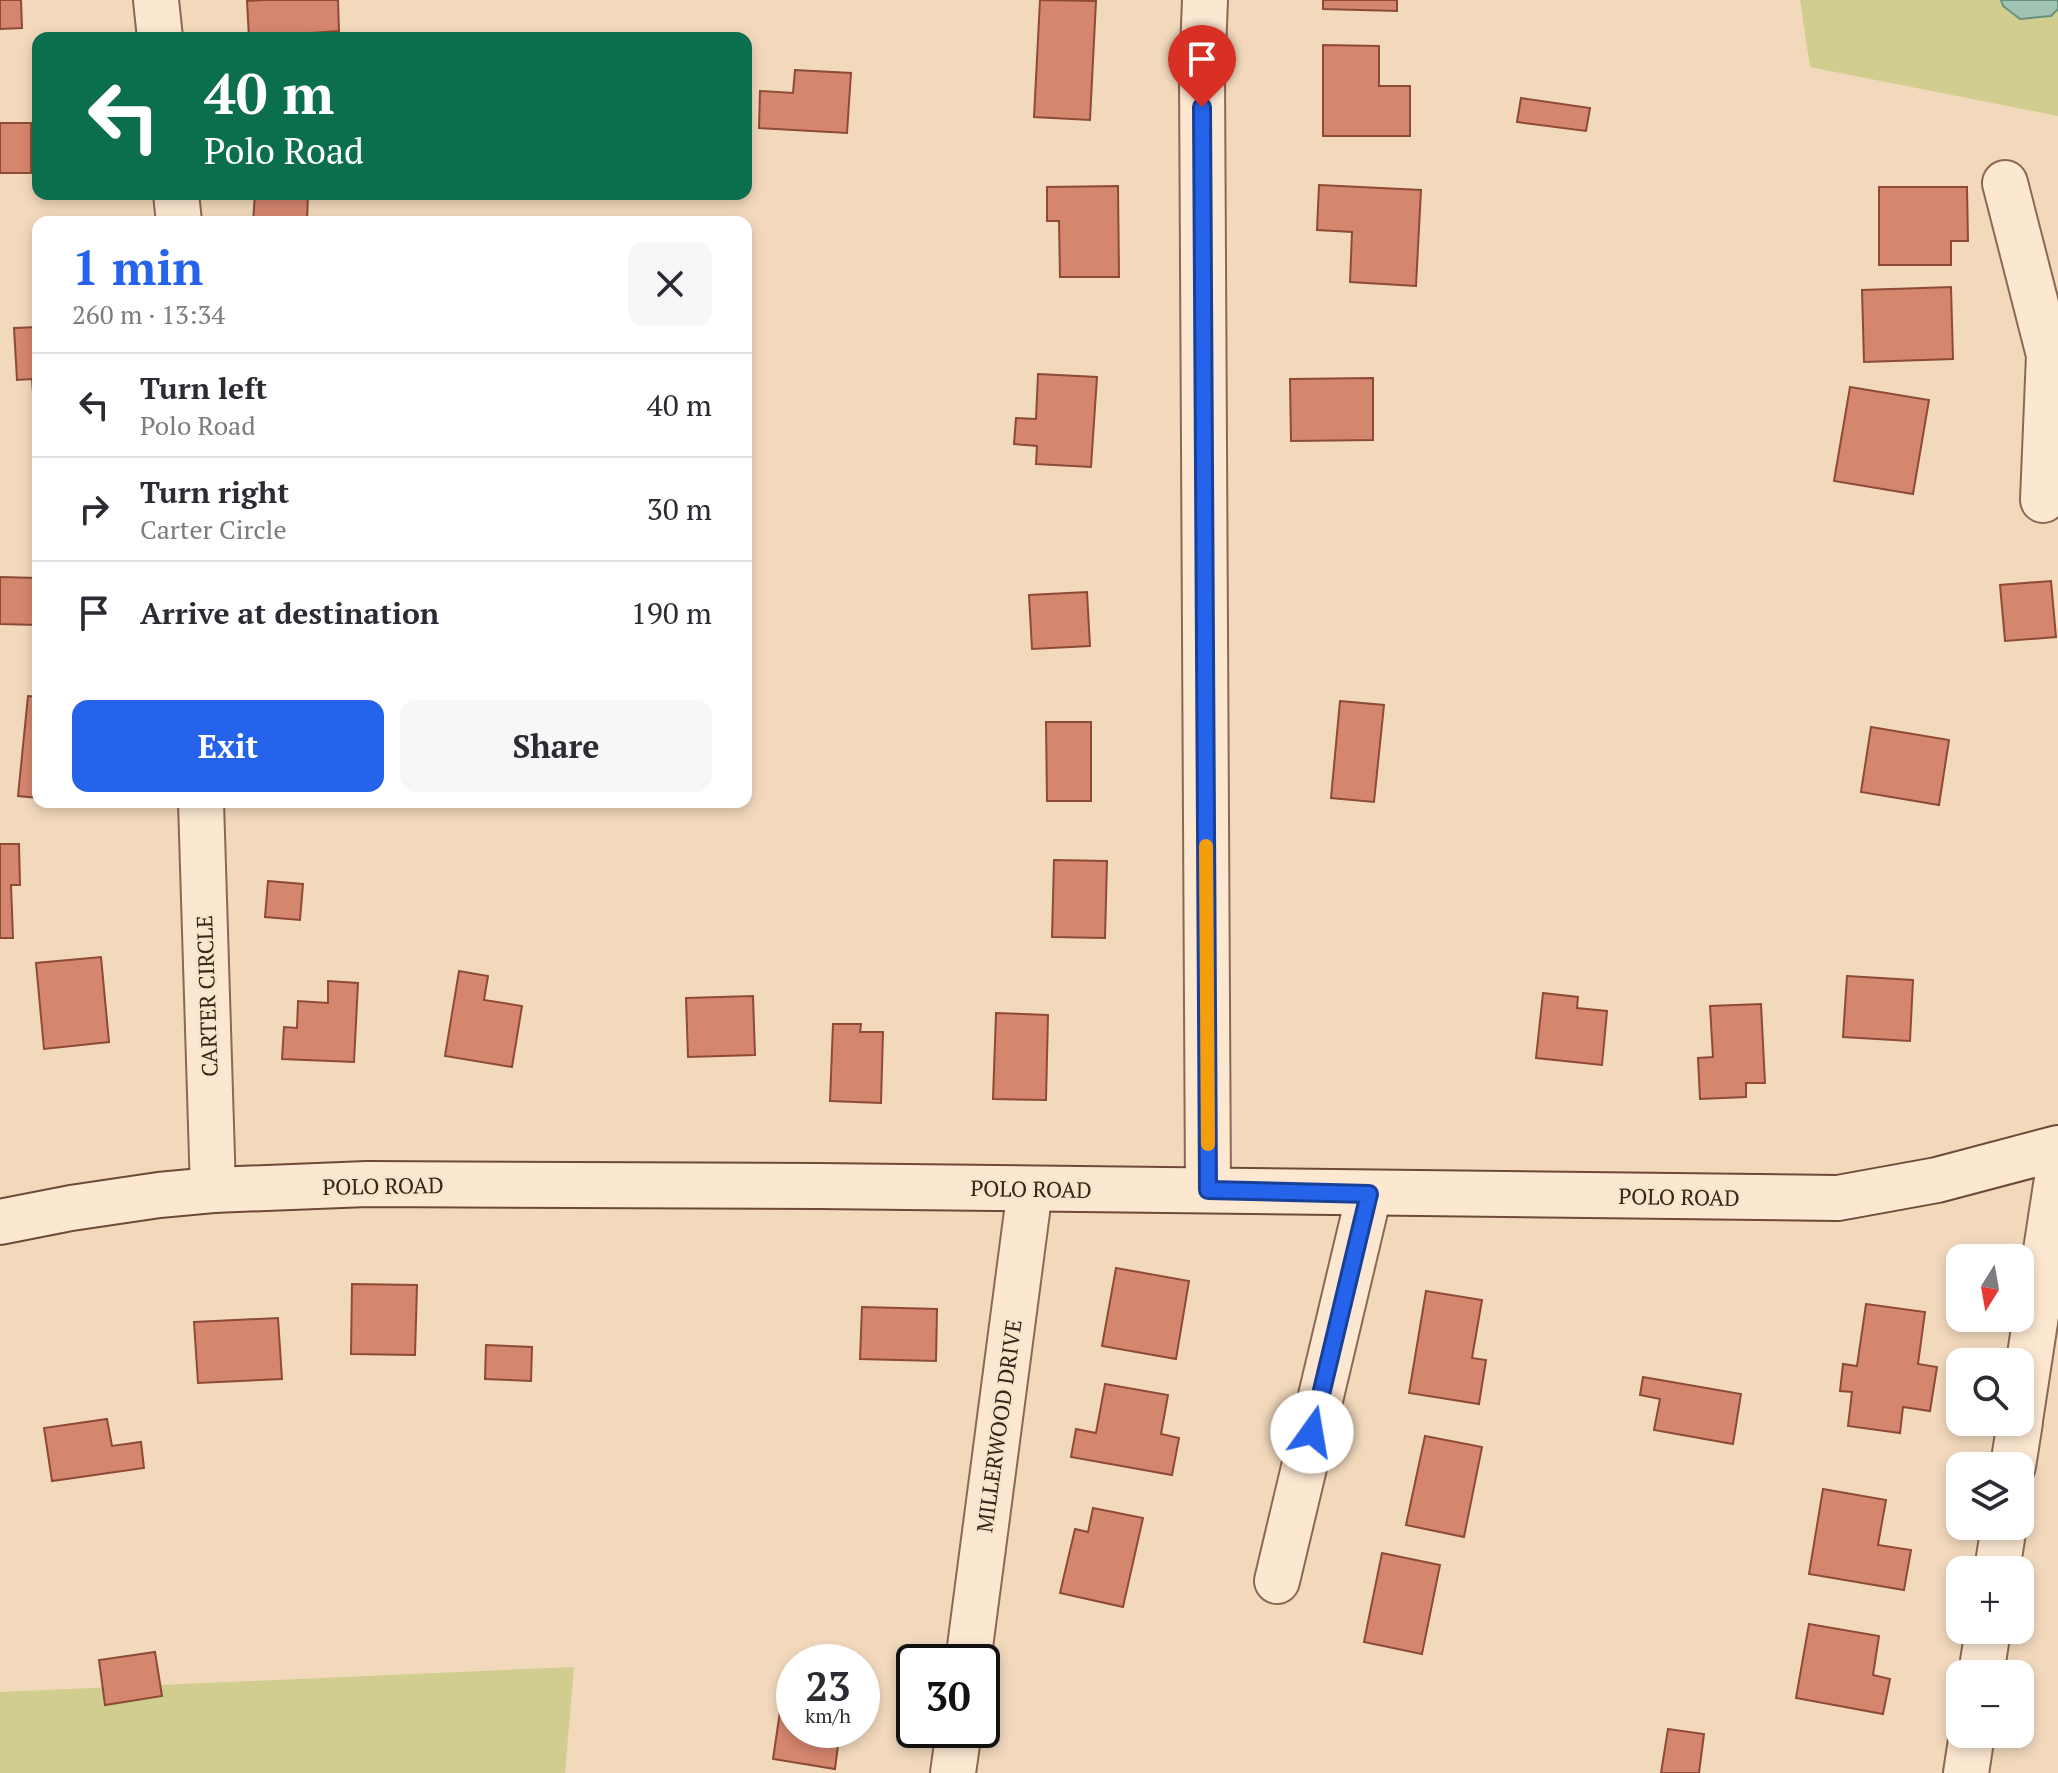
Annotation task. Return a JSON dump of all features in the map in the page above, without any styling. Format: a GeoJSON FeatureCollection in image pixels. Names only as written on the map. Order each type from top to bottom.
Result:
{"type":"FeatureCollection","features":[{"type":"Feature","properties":{"kind":"street"},"geometry":{"type":"LineString","coordinates":[[156,0],[159,32]]}},
{"type":"Feature","properties":{"kind":"street"},"geometry":{"type":"LineString","coordinates":[[1205,0],[1202,91],[1208,1190]]}},
{"type":"Feature","properties":{"kind":"street"},"geometry":{"type":"LineString","coordinates":[[2005,183],[2054,343],[2043,500]]}},
{"type":"Feature","properties":{"kind":"street","name":"CARTER CIRCLE"},"geometry":{"type":"LineString","coordinates":[[201,808],[213,1190]]}},
{"type":"Feature","properties":{"kind":"street","name":"POLO ROAD"},"geometry":{"type":"LineString","coordinates":[[0,1222],[159,1195],[367,1184],[1838,1198],[1937,1180],[2058,1148]]}},
{"type":"Feature","properties":{"kind":"street"},"geometry":{"type":"LineString","coordinates":[[2031,1348],[2058,1172]]}},
{"type":"Feature","properties":{"kind":"street","name":"MILLERWOOD DRIVE"},"geometry":{"type":"LineString","coordinates":[[970,1644],[1030,1189]]}},
{"type":"Feature","properties":{"kind":"street"},"geometry":{"type":"LineString","coordinates":[[1277,1581],[1369,1194]]}},
{"type":"Feature","properties":{"kind":"street"},"geometry":{"type":"LineString","coordinates":[[953,1773],[956,1748]]}},
{"type":"Feature","properties":{"kind":"street"},"geometry":{"type":"LineString","coordinates":[[1966,1773],[1970,1748]]}},
{"type":"Feature","properties":{"kind":"shaded area"},"geometry":{"type":"Polygon","coordinates":[[[1800,0],[2058,0],[2058,116],[1810,67],[1800,0]]]}},
{"type":"Feature","properties":{"kind":"shaded area"},"geometry":{"type":"Polygon","coordinates":[[[2001,0],[2058,0],[2058,9],[2051,16],[2020,19],[2003,6],[2001,0]]]}},
{"type":"Feature","properties":{"kind":"shaded area"},"geometry":{"type":"Polygon","coordinates":[[[574,1667],[565,1773],[0,1773],[0,1692],[574,1667]]]}},
{"type":"Feature","properties":{"kind":"building"},"geometry":{"type":"Polygon","coordinates":[[[0,0],[21,0],[22,28],[0,29],[0,0]]]}},
{"type":"Feature","properties":{"kind":"building"},"geometry":{"type":"Polygon","coordinates":[[[338,0],[339,31],[249,32],[247,1],[338,0]]]}},
{"type":"Feature","properties":{"kind":"building"},"geometry":{"type":"Polygon","coordinates":[[[1040,0],[1096,1],[1090,120],[1034,117],[1040,0]]]}},
{"type":"Feature","properties":{"kind":"building"},"geometry":{"type":"Polygon","coordinates":[[[1323,0],[1397,0],[1397,11],[1323,9],[1323,0]]]}},
{"type":"Feature","properties":{"kind":"building"},"geometry":{"type":"Polygon","coordinates":[[[1323,45],[1379,46],[1379,86],[1410,86],[1410,136],[1323,136],[1323,45]]]}},
{"type":"Feature","properties":{"kind":"building"},"geometry":{"type":"Polygon","coordinates":[[[795,70],[851,73],[847,133],[759,128],[760,91],[793,93],[795,70]]]}},
{"type":"Feature","properties":{"kind":"building"},"geometry":{"type":"Polygon","coordinates":[[[1521,98],[1590,108],[1586,131],[1517,122],[1521,98]]]}},
{"type":"Feature","properties":{"kind":"building"},"geometry":{"type":"Polygon","coordinates":[[[0,123],[31,123],[31,173],[0,173],[0,123]]]}},
{"type":"Feature","properties":{"kind":"building"},"geometry":{"type":"Polygon","coordinates":[[[1319,185],[1421,190],[1416,286],[1350,282],[1352,232],[1317,230],[1319,185]]]}},
{"type":"Feature","properties":{"kind":"building"},"geometry":{"type":"Polygon","coordinates":[[[1118,186],[1119,277],[1060,277],[1059,221],[1047,221],[1047,187],[1118,186]]]}},
{"type":"Feature","properties":{"kind":"building"},"geometry":{"type":"Polygon","coordinates":[[[1879,187],[1967,187],[1968,241],[1951,241],[1951,265],[1879,265],[1879,187]]]}},
{"type":"Feature","properties":{"kind":"building"},"geometry":{"type":"Polygon","coordinates":[[[255,200],[308,200],[307,216],[253,216],[255,200]]]}},
{"type":"Feature","properties":{"kind":"building"},"geometry":{"type":"Polygon","coordinates":[[[1951,287],[1953,359],[1864,362],[1862,290],[1951,287]]]}},
{"type":"Feature","properties":{"kind":"building"},"geometry":{"type":"Polygon","coordinates":[[[32,327],[32,379],[17,380],[14,328],[32,327]]]}},
{"type":"Feature","properties":{"kind":"building"},"geometry":{"type":"Polygon","coordinates":[[[1038,374],[1097,377],[1091,467],[1036,464],[1037,446],[1014,444],[1016,418],[1036,419],[1038,374]]]}},
{"type":"Feature","properties":{"kind":"building"},"geometry":{"type":"Polygon","coordinates":[[[1373,378],[1373,440],[1291,441],[1290,379],[1373,378]]]}},
{"type":"Feature","properties":{"kind":"building"},"geometry":{"type":"Polygon","coordinates":[[[1850,387],[1929,400],[1913,494],[1834,481],[1850,387]]]}},
{"type":"Feature","properties":{"kind":"building"},"geometry":{"type":"Polygon","coordinates":[[[0,577],[32,578],[32,625],[0,624],[0,577]]]}},
{"type":"Feature","properties":{"kind":"building"},"geometry":{"type":"Polygon","coordinates":[[[2051,581],[2056,637],[2005,641],[2000,585],[2051,581]]]}},
{"type":"Feature","properties":{"kind":"building"},"geometry":{"type":"Polygon","coordinates":[[[1087,592],[1090,646],[1032,649],[1029,595],[1087,592]]]}},
{"type":"Feature","properties":{"kind":"building"},"geometry":{"type":"Polygon","coordinates":[[[28,696],[32,696],[32,797],[18,796],[28,696]]]}},
{"type":"Feature","properties":{"kind":"building"},"geometry":{"type":"Polygon","coordinates":[[[1340,701],[1384,705],[1374,802],[1331,798],[1340,701]]]}},
{"type":"Feature","properties":{"kind":"building"},"geometry":{"type":"Polygon","coordinates":[[[1046,722],[1091,722],[1091,801],[1047,801],[1046,722]]]}},
{"type":"Feature","properties":{"kind":"building"},"geometry":{"type":"Polygon","coordinates":[[[1871,727],[1949,740],[1939,805],[1861,792],[1871,727]]]}},
{"type":"Feature","properties":{"kind":"building"},"geometry":{"type":"Polygon","coordinates":[[[0,844],[19,844],[20,885],[11,885],[13,938],[0,938],[0,844]]]}},
{"type":"Feature","properties":{"kind":"building"},"geometry":{"type":"Polygon","coordinates":[[[1054,860],[1107,861],[1105,938],[1052,937],[1054,860]]]}},
{"type":"Feature","properties":{"kind":"building"},"geometry":{"type":"Polygon","coordinates":[[[268,881],[303,884],[300,920],[265,917],[268,881]]]}},
{"type":"Feature","properties":{"kind":"building"},"geometry":{"type":"Polygon","coordinates":[[[101,957],[109,1042],[44,1049],[36,963],[101,957]]]}},
{"type":"Feature","properties":{"kind":"building"},"geometry":{"type":"Polygon","coordinates":[[[459,971],[488,976],[484,1000],[522,1006],[512,1067],[445,1056],[459,971]]]}},
{"type":"Feature","properties":{"kind":"building"},"geometry":{"type":"Polygon","coordinates":[[[1847,976],[1913,980],[1910,1041],[1843,1037],[1847,976]]]}},
{"type":"Feature","properties":{"kind":"building"},"geometry":{"type":"Polygon","coordinates":[[[328,981],[358,983],[354,1062],[282,1059],[284,1027],[297,1028],[298,1001],[328,1003],[328,981]]]}},
{"type":"Feature","properties":{"kind":"building"},"geometry":{"type":"Polygon","coordinates":[[[1543,993],[1578,997],[1577,1008],[1607,1011],[1602,1065],[1536,1058],[1543,993]]]}},
{"type":"Feature","properties":{"kind":"building"},"geometry":{"type":"Polygon","coordinates":[[[753,996],[755,1055],[688,1057],[686,998],[753,996]]]}},
{"type":"Feature","properties":{"kind":"building"},"geometry":{"type":"Polygon","coordinates":[[[1761,1004],[1765,1083],[1746,1083],[1746,1097],[1700,1099],[1698,1058],[1713,1057],[1710,1006],[1761,1004]]]}},
{"type":"Feature","properties":{"kind":"building"},"geometry":{"type":"Polygon","coordinates":[[[996,1013],[1048,1015],[1046,1100],[993,1099],[996,1013]]]}},
{"type":"Feature","properties":{"kind":"building"},"geometry":{"type":"Polygon","coordinates":[[[833,1024],[861,1024],[860,1032],[883,1032],[881,1103],[830,1101],[833,1024]]]}},
{"type":"Feature","properties":{"kind":"building"},"geometry":{"type":"Polygon","coordinates":[[[1116,1268],[1189,1281],[1176,1359],[1102,1346],[1116,1268]]]}},
{"type":"Feature","properties":{"kind":"building"},"geometry":{"type":"Polygon","coordinates":[[[352,1284],[417,1285],[415,1355],[351,1354],[352,1284]]]}},
{"type":"Feature","properties":{"kind":"building"},"geometry":{"type":"Polygon","coordinates":[[[1426,1291],[1482,1300],[1472,1358],[1486,1360],[1479,1404],[1409,1393],[1426,1291]]]}},
{"type":"Feature","properties":{"kind":"building"},"geometry":{"type":"Polygon","coordinates":[[[1866,1304],[1925,1312],[1918,1364],[1937,1367],[1930,1411],[1903,1407],[1900,1433],[1848,1426],[1852,1392],[1840,1391],[1843,1364],[1857,1366],[1866,1304]]]}},
{"type":"Feature","properties":{"kind":"building"},"geometry":{"type":"Polygon","coordinates":[[[862,1307],[937,1309],[936,1361],[860,1359],[862,1307]]]}},
{"type":"Feature","properties":{"kind":"building"},"geometry":{"type":"Polygon","coordinates":[[[278,1318],[282,1379],[198,1383],[194,1322],[278,1318]]]}},
{"type":"Feature","properties":{"kind":"building"},"geometry":{"type":"Polygon","coordinates":[[[486,1345],[532,1347],[531,1381],[485,1379],[486,1345]]]}},
{"type":"Feature","properties":{"kind":"building"},"geometry":{"type":"Polygon","coordinates":[[[1643,1377],[1741,1394],[1733,1444],[1654,1430],[1660,1399],[1640,1395],[1643,1377]]]}},
{"type":"Feature","properties":{"kind":"building"},"geometry":{"type":"Polygon","coordinates":[[[1105,1384],[1168,1395],[1161,1434],[1179,1438],[1172,1475],[1071,1457],[1076,1429],[1096,1433],[1105,1384]]]}},
{"type":"Feature","properties":{"kind":"building"},"geometry":{"type":"Polygon","coordinates":[[[107,1419],[112,1446],[141,1442],[144,1468],[52,1481],[44,1428],[107,1419]]]}},
{"type":"Feature","properties":{"kind":"building"},"geometry":{"type":"Polygon","coordinates":[[[1425,1436],[1482,1447],[1464,1537],[1406,1525],[1425,1436]]]}},
{"type":"Feature","properties":{"kind":"building"},"geometry":{"type":"Polygon","coordinates":[[[1823,1489],[1886,1500],[1878,1545],[1911,1550],[1904,1590],[1809,1574],[1823,1489]]]}},
{"type":"Feature","properties":{"kind":"building"},"geometry":{"type":"Polygon","coordinates":[[[1093,1508],[1143,1518],[1123,1607],[1060,1593],[1075,1529],[1088,1532],[1093,1508]]]}},
{"type":"Feature","properties":{"kind":"building"},"geometry":{"type":"Polygon","coordinates":[[[1382,1553],[1440,1565],[1422,1654],[1364,1642],[1382,1553]]]}},
{"type":"Feature","properties":{"kind":"building"},"geometry":{"type":"Polygon","coordinates":[[[1809,1624],[1879,1636],[1873,1675],[1890,1679],[1883,1714],[1796,1698],[1809,1624]]]}},
{"type":"Feature","properties":{"kind":"building"},"geometry":{"type":"Polygon","coordinates":[[[155,1652],[162,1696],[105,1705],[99,1660],[155,1652]]]}},
{"type":"Feature","properties":{"kind":"building"},"geometry":{"type":"Polygon","coordinates":[[[1668,1729],[1704,1734],[1699,1773],[1661,1773],[1668,1729]]]}},
{"type":"Feature","properties":{"kind":"building"},"geometry":{"type":"Polygon","coordinates":[[[776,1739],[776,1748],[838,1748],[835,1769],[773,1759],[776,1739]]]}},
{"type":"Feature","properties":{"kind":"slow traffic"},"geometry":{"type":"LineString","coordinates":[[1206,846],[1208,1144]]}},
{"type":"Feature","properties":{"kind":"route"},"geometry":{"type":"LineString","coordinates":[[1202,107],[1208,1190],[1369,1194],[1312,1432]]}}]}
